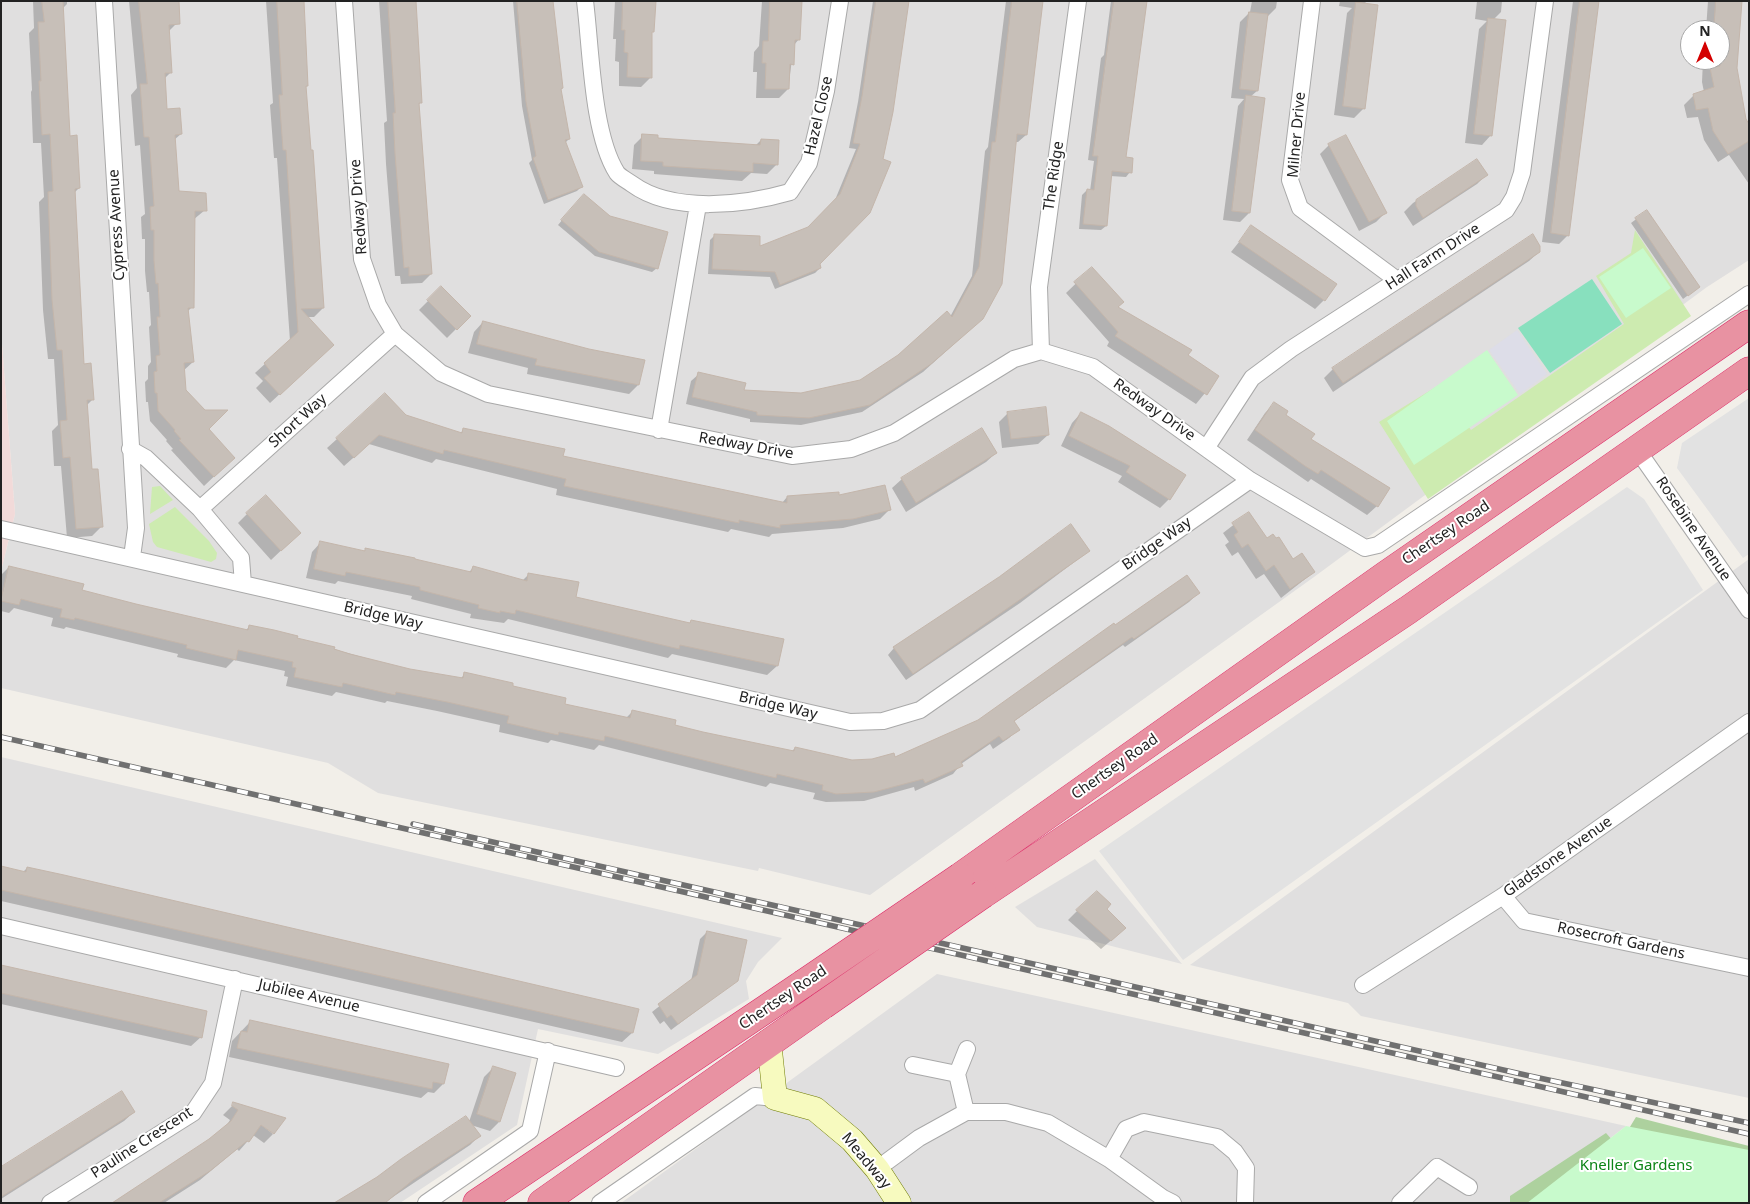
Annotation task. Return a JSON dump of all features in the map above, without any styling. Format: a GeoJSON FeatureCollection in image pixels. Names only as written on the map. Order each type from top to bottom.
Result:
{"type":"FeatureCollection","features":[{"type":"Feature","properties":{"kind":"highway","name":"Chertsey Road"},"geometry":{"type":"LineString","coordinates":[[477,1203],[960,877],[1378,580],[1749,324]]}},
{"type":"Feature","properties":{"kind":"highway","name":"Chertsey Road"},"geometry":{"type":"LineString","coordinates":[[542,1203],[769,1041],[983,894],[1408,610],[1636,448],[1749,372]]}},
{"type":"Feature","properties":{"kind":"street","name":"Cypress Avenue"},"geometry":{"type":"LineString","coordinates":[[104,1],[136,528],[132,557]]}},
{"type":"Feature","properties":{"kind":"street","name":"Redway Drive"},"geometry":{"type":"LineString","coordinates":[[344,1],[362,259],[378,305],[395,334],[441,373],[488,394],[658,430],[792,456],[851,449],[894,433],[1014,358],[1041,352],[1093,367],[1207,447],[1250,480],[1365,548],[1378,545],[1749,294]]}},
{"type":"Feature","properties":{"kind":"street","name":"Hazel Close"},"geometry":{"type":"LineString","coordinates":[[586,1],[596,95],[604,140],[618,174],[643,192],[698,205],[760,201],[790,192],[809,163],[826,91],[840,1]]}},
{"type":"Feature","properties":{"kind":"street","name":"The Ridge"},"geometry":{"type":"LineString","coordinates":[[1041,352],[1039,288],[1078,1]]}},
{"type":"Feature","properties":{"kind":"street","name":"Milner Drive"},"geometry":{"type":"LineString","coordinates":[[1312,1],[1290,180],[1300,208],[1397,280]]}},
{"type":"Feature","properties":{"kind":"street","name":"Hall Farm Drive"},"geometry":{"type":"LineString","coordinates":[[1207,447],[1252,378],[1291,349],[1506,210],[1514,197],[1522,173],[1545,1]]}},
{"type":"Feature","properties":{"kind":"street"},"geometry":{"type":"LineString","coordinates":[[658,430],[698,205]]}},
{"type":"Feature","properties":{"kind":"street","name":"Short Way"},"geometry":{"type":"LineString","coordinates":[[200,509],[395,334]]}},
{"type":"Feature","properties":{"kind":"street","name":"Rosebine Avenue"},"geometry":{"type":"LineString","coordinates":[[1636,448],[1749,610]]}},
{"type":"Feature","properties":{"kind":"street"},"geometry":{"type":"LineString","coordinates":[[130,450],[146,458],[200,509],[241,558],[244,584]]}},
{"type":"Feature","properties":{"kind":"street","name":"Bridge Way"},"geometry":{"type":"LineString","coordinates":[[1,529],[132,557],[850,722],[883,720],[920,710],[1250,480]]}},
{"type":"Feature","properties":{"kind":"street","name":"Gladstone Avenue"},"geometry":{"type":"LineString","coordinates":[[1363,985],[1503,896],[1749,722]]}},
{"type":"Feature","properties":{"kind":"street","name":"Rosecroft Gardens"},"geometry":{"type":"LineString","coordinates":[[1503,896],[1524,920],[1749,968]]}},
{"type":"Feature","properties":{"kind":"street","name":"Jubilee Avenue"},"geometry":{"type":"LineString","coordinates":[[1,926],[616,1068]]}},
{"type":"Feature","properties":{"kind":"street","name":"Pauline Crescent"},"geometry":{"type":"LineString","coordinates":[[50,1203],[193,1113],[212,1083],[235,980]]}},
{"type":"Feature","properties":{"kind":"street"},"geometry":{"type":"LineString","coordinates":[[600,1203],[755,1096],[775,1098],[769,1041]]}},
{"type":"Feature","properties":{"kind":"street"},"geometry":{"type":"LineString","coordinates":[[966,1112],[957,1074],[967,1049]]}},
{"type":"Feature","properties":{"kind":"street"},"geometry":{"type":"LineString","coordinates":[[426,1203],[530,1131],[548,1051]]}},
{"type":"Feature","properties":{"kind":"street"},"geometry":{"type":"LineString","coordinates":[[913,1065],[957,1074]]}},
{"type":"Feature","properties":{"kind":"street","name":"Meadway"},"geometry":{"type":"LineString","coordinates":[[775,1098],[815,1109],[852,1140],[877,1169],[899,1203]]}},
{"type":"Feature","properties":{"kind":"street"},"geometry":{"type":"LineString","coordinates":[[877,1169],[919,1138],[966,1112],[1006,1112],[1048,1123],[1110,1159],[1163,1198],[1173,1203]]}},
{"type":"Feature","properties":{"kind":"street"},"geometry":{"type":"LineString","coordinates":[[1110,1159],[1126,1129],[1144,1122],[1217,1137],[1235,1152],[1246,1168],[1245,1203]]}},
{"type":"Feature","properties":{"kind":"street"},"geometry":{"type":"LineString","coordinates":[[1400,1203],[1437,1167],[1469,1187]]}},
{"type":"Feature","properties":{"kind":"shaded area"},"geometry":{"type":"Polygon","coordinates":[[[1,1],[1749,1],[1749,260],[1707,287],[1314,577],[870,895],[759,868],[758,871],[378,793],[328,763],[1,688],[1,571],[15,514],[1,331],[1,1]]]}},
{"type":"Feature","properties":{"kind":"shaded area"},"geometry":{"type":"Polygon","coordinates":[[[1517,330],[1547,374],[1520,394],[1489,350],[1517,330]]]}},
{"type":"Feature","properties":{"kind":"shaded area"},"geometry":{"type":"Polygon","coordinates":[[[1,331],[15,514],[1,571],[1,331]]]}},
{"type":"Feature","properties":{"kind":"shaded area"},"geometry":{"type":"Polygon","coordinates":[[[1749,398],[1749,554],[1743,558],[1677,468],[1682,443],[1749,398]]]}},
{"type":"Feature","properties":{"kind":"shaded area"},"geometry":{"type":"Polygon","coordinates":[[[1627,487],[1644,499],[1703,590],[1183,960],[1099,851],[1627,487]]]}},
{"type":"Feature","properties":{"kind":"shaded area"},"geometry":{"type":"Polygon","coordinates":[[[1749,559],[1749,1098],[1361,1016],[1348,1003],[1190,965],[1749,559]]]}},
{"type":"Feature","properties":{"kind":"shaded area"},"geometry":{"type":"Polygon","coordinates":[[[1,757],[782,938],[758,962],[746,981],[749,999],[658,1054],[538,1029],[517,1125],[400,1203],[1,1203],[1,757]]]}},
{"type":"Feature","properties":{"kind":"shaded area"},"geometry":{"type":"Polygon","coordinates":[[[1095,859],[1182,964],[1037,927],[1015,907],[1095,859]]]}},
{"type":"Feature","properties":{"kind":"shaded area"},"geometry":{"type":"Polygon","coordinates":[[[937,974],[1626,1126],[1527,1203],[621,1203],[937,974]]]}},
{"type":"Feature","properties":{"kind":"green space"},"geometry":{"type":"Polygon","coordinates":[[[1635,230],[1691,316],[1428,499],[1379,422],[1439,385],[1471,430],[1624,324],[1596,276],[1631,253],[1635,230]]]}},
{"type":"Feature","properties":{"kind":"green space"},"geometry":{"type":"Polygon","coordinates":[[[1643,248],[1671,288],[1626,318],[1599,277],[1643,248]]]}},
{"type":"Feature","properties":{"kind":"green space"},"geometry":{"type":"Polygon","coordinates":[[[1592,279],[1622,324],[1550,373],[1518,328],[1592,279]]]}},
{"type":"Feature","properties":{"kind":"green space"},"geometry":{"type":"Polygon","coordinates":[[[1487,350],[1518,395],[1414,465],[1387,421],[1487,350]]]}},
{"type":"Feature","properties":{"kind":"green space"},"geometry":{"type":"Polygon","coordinates":[[[160,486],[173,500],[150,514],[152,487],[160,486]]]}},
{"type":"Feature","properties":{"kind":"green space"},"geometry":{"type":"Polygon","coordinates":[[[175,507],[209,541],[217,553],[216,559],[211,562],[157,547],[153,542],[149,524],[175,507]]]}},
{"type":"Feature","properties":{"kind":"green space","name":"Kneller Gardens"},"geometry":{"type":"Polygon","coordinates":[[[1636,1117],[1749,1146],[1749,1203],[1510,1203],[1510,1196],[1606,1133],[1613,1141],[1625,1135],[1636,1117]]]}},
{"type":"Feature","properties":{"kind":"green space","name":"Kneller Gardens"},"geometry":{"type":"Polygon","coordinates":[[[1626,1126],[1749,1150],[1749,1203],[1527,1203],[1626,1126]]]}},
{"type":"Feature","properties":{"kind":"building"},"geometry":{"type":"Polygon","coordinates":[[[42,1],[63,1],[70,136],[77,135],[80,188],[75,189],[84,364],[91,363],[94,400],[87,400],[92,469],[98,469],[103,527],[76,529],[70,457],[63,458],[60,421],[67,420],[62,350],[57,350],[52,300],[48,192],[53,191],[50,134],[42,135],[39,81],[41,81],[38,22],[44,22],[42,1]]]}},
{"type":"Feature","properties":{"kind":"building"},"geometry":{"type":"Polygon","coordinates":[[[139,1],[179,1],[180,24],[169,25],[172,73],[165,73],[167,109],[180,108],[182,134],[175,135],[179,191],[206,193],[207,211],[195,211],[194,308],[188,308],[194,362],[184,363],[186,390],[205,410],[228,410],[209,429],[235,458],[214,477],[179,440],[181,439],[175,430],[158,411],[157,393],[155,393],[154,372],[157,371],[156,356],[160,355],[157,317],[160,317],[158,283],[156,284],[154,261],[154,230],[151,230],[150,207],[154,206],[149,137],[144,137],[140,84],[147,84],[139,1]]]}},
{"type":"Feature","properties":{"kind":"building"},"geometry":{"type":"Polygon","coordinates":[[[277,1],[304,1],[308,86],[306,86],[311,150],[313,150],[324,308],[301,309],[334,345],[280,395],[264,378],[271,372],[264,363],[298,332],[286,150],[283,150],[279,95],[282,95],[277,1]]]}},
{"type":"Feature","properties":{"kind":"building"},"geometry":{"type":"Polygon","coordinates":[[[388,1],[416,1],[422,103],[419,103],[432,274],[409,276],[409,267],[404,268],[395,154],[393,113],[395,113],[388,1]]]}},
{"type":"Feature","properties":{"kind":"building"},"geometry":{"type":"Polygon","coordinates":[[[517,1],[553,1],[563,88],[561,89],[570,139],[565,140],[583,187],[548,200],[533,158],[536,156],[526,102],[517,1]]]}},
{"type":"Feature","properties":{"kind":"building"},"geometry":{"type":"Polygon","coordinates":[[[623,1],[656,1],[654,32],[652,32],[652,78],[627,77],[628,53],[624,52],[625,30],[622,30],[623,1]]]}},
{"type":"Feature","properties":{"kind":"building"},"geometry":{"type":"Polygon","coordinates":[[[770,1],[802,1],[800,40],[795,40],[794,65],[790,64],[789,89],[765,89],[766,63],[762,63],[763,41],[768,41],[770,1]]]}},
{"type":"Feature","properties":{"kind":"building"},"geometry":{"type":"Polygon","coordinates":[[[876,1],[909,1],[893,112],[883,159],[891,162],[870,213],[820,264],[821,268],[780,285],[775,272],[712,269],[714,234],[760,236],[760,246],[808,227],[840,194],[860,144],[853,143],[876,1]]]}},
{"type":"Feature","properties":{"kind":"building"},"geometry":{"type":"Polygon","coordinates":[[[1012,1],[1043,1],[1027,135],[1017,134],[1002,284],[983,319],[931,364],[870,405],[809,418],[757,415],[757,412],[692,397],[698,372],[746,383],[744,390],[801,393],[860,380],[898,355],[947,311],[952,317],[979,267],[992,142],[995,142],[1012,1]]]}},
{"type":"Feature","properties":{"kind":"building"},"geometry":{"type":"Polygon","coordinates":[[[1114,1],[1147,1],[1126,157],[1133,158],[1132,173],[1112,171],[1107,226],[1083,224],[1087,189],[1094,190],[1098,156],[1093,156],[1114,1]]]}},
{"type":"Feature","properties":{"kind":"building"},"geometry":{"type":"Polygon","coordinates":[[[1580,1],[1599,1],[1569,236],[1551,233],[1580,1]]]}},
{"type":"Feature","properties":{"kind":"building"},"geometry":{"type":"Polygon","coordinates":[[[1716,1],[1742,1],[1737,68],[1746,119],[1749,124],[1749,141],[1728,154],[1713,131],[1708,108],[1696,110],[1693,94],[1714,87],[1710,70],[1730,70],[1730,20],[1715,20],[1716,1]]]}},
{"type":"Feature","properties":{"kind":"building"},"geometry":{"type":"Polygon","coordinates":[[[1356,2],[1378,5],[1365,109],[1343,106],[1356,2]]]}},
{"type":"Feature","properties":{"kind":"building"},"geometry":{"type":"Polygon","coordinates":[[[1249,12],[1268,14],[1258,91],[1240,89],[1249,12]]]}},
{"type":"Feature","properties":{"kind":"building"},"geometry":{"type":"Polygon","coordinates":[[[1488,18],[1506,20],[1492,136],[1474,134],[1488,18]]]}},
{"type":"Feature","properties":{"kind":"building"},"geometry":{"type":"Polygon","coordinates":[[[1246,95],[1265,98],[1250,213],[1232,211],[1246,95]]]}},
{"type":"Feature","properties":{"kind":"building"},"geometry":{"type":"Polygon","coordinates":[[[642,134],[658,135],[658,138],[760,145],[761,139],[779,140],[778,165],[753,163],[753,172],[663,166],[663,162],[641,161],[642,134]]]}},
{"type":"Feature","properties":{"kind":"building"},"geometry":{"type":"Polygon","coordinates":[[[1346,135],[1387,213],[1369,222],[1328,144],[1346,135]]]}},
{"type":"Feature","properties":{"kind":"building"},"geometry":{"type":"Polygon","coordinates":[[[1477,159],[1488,175],[1423,218],[1416,206],[1416,200],[1477,159]]]}},
{"type":"Feature","properties":{"kind":"building"},"geometry":{"type":"Polygon","coordinates":[[[584,194],[610,216],[668,232],[658,269],[599,252],[561,220],[584,194]]]}},
{"type":"Feature","properties":{"kind":"building"},"geometry":{"type":"Polygon","coordinates":[[[1647,210],[1700,287],[1688,296],[1635,218],[1647,210]]]}},
{"type":"Feature","properties":{"kind":"building"},"geometry":{"type":"Polygon","coordinates":[[[1251,225],[1337,284],[1325,301],[1239,242],[1251,225]]]}},
{"type":"Feature","properties":{"kind":"building"},"geometry":{"type":"Polygon","coordinates":[[[1533,234],[1540,246],[1540,252],[1343,383],[1332,368],[1533,234]]]}},
{"type":"Feature","properties":{"kind":"building"},"geometry":{"type":"Polygon","coordinates":[[[1092,267],[1124,302],[1118,307],[1192,350],[1188,355],[1219,376],[1207,395],[1115,336],[1118,332],[1074,282],[1092,267]]]}},
{"type":"Feature","properties":{"kind":"building"},"geometry":{"type":"Polygon","coordinates":[[[441,286],[471,316],[457,330],[427,300],[441,286]]]}},
{"type":"Feature","properties":{"kind":"building"},"geometry":{"type":"Polygon","coordinates":[[[483,321],[589,349],[645,360],[639,385],[535,365],[537,359],[477,344],[483,321]]]}},
{"type":"Feature","properties":{"kind":"building"},"geometry":{"type":"Polygon","coordinates":[[[385,393],[406,415],[462,433],[463,428],[565,449],[563,456],[787,503],[787,496],[839,492],[839,495],[885,485],[891,510],[853,519],[780,525],[780,528],[739,520],[739,523],[564,486],[566,479],[444,450],[443,454],[379,435],[354,458],[336,438],[385,393]]]}},
{"type":"Feature","properties":{"kind":"building"},"geometry":{"type":"Polygon","coordinates":[[[1274,402],[1288,411],[1286,415],[1315,434],[1311,439],[1390,488],[1378,507],[1321,470],[1318,474],[1305,466],[1255,430],[1274,402]]]}},
{"type":"Feature","properties":{"kind":"building"},"geometry":{"type":"Polygon","coordinates":[[[1046,407],[1049,435],[1011,439],[1007,412],[1046,407]]]}},
{"type":"Feature","properties":{"kind":"building"},"geometry":{"type":"Polygon","coordinates":[[[1081,412],[1109,426],[1186,475],[1170,500],[1126,472],[1130,466],[1069,436],[1081,412]]]}},
{"type":"Feature","properties":{"kind":"building"},"geometry":{"type":"Polygon","coordinates":[[[982,428],[997,453],[916,503],[901,478],[982,428]]]}},
{"type":"Feature","properties":{"kind":"building"},"geometry":{"type":"Polygon","coordinates":[[[266,495],[301,533],[281,551],[246,513],[266,495]]]}},
{"type":"Feature","properties":{"kind":"building"},"geometry":{"type":"Polygon","coordinates":[[[1249,512],[1267,538],[1273,534],[1276,538],[1279,537],[1293,559],[1302,553],[1315,572],[1290,589],[1274,565],[1266,571],[1248,544],[1242,548],[1234,535],[1238,532],[1232,523],[1249,512]]]}},
{"type":"Feature","properties":{"kind":"building"},"geometry":{"type":"Polygon","coordinates":[[[1071,524],[1090,551],[913,674],[893,647],[999,577],[1071,524]]]}},
{"type":"Feature","properties":{"kind":"building"},"geometry":{"type":"Polygon","coordinates":[[[320,541],[365,551],[365,548],[415,558],[471,572],[473,566],[527,581],[528,573],[579,582],[576,597],[690,623],[691,620],[784,639],[778,666],[680,645],[679,649],[516,610],[515,614],[500,611],[500,613],[478,608],[479,605],[420,590],[420,587],[346,572],[345,576],[314,569],[320,541]]]}},
{"type":"Feature","properties":{"kind":"building"},"geometry":{"type":"Polygon","coordinates":[[[9,566],[84,584],[82,590],[136,604],[248,630],[249,625],[274,630],[298,636],[297,638],[335,647],[334,649],[350,654],[410,669],[463,678],[464,672],[566,698],[565,704],[630,718],[632,710],[676,720],[675,725],[703,732],[794,751],[795,747],[852,760],[872,759],[894,753],[895,757],[978,720],[1114,623],[1115,625],[1187,575],[1200,593],[1134,639],[1132,637],[1014,721],[1020,730],[1003,741],[999,736],[961,762],[963,766],[925,783],[923,779],[874,792],[836,794],[822,790],[823,785],[777,774],[776,778],[605,736],[604,741],[559,732],[558,735],[507,723],[509,716],[447,702],[396,692],[395,695],[343,683],[342,687],[294,677],[296,668],[292,667],[293,662],[238,650],[236,660],[186,648],[187,645],[75,618],[74,620],[60,617],[62,609],[21,599],[19,605],[1,601],[9,566]]]}},
{"type":"Feature","properties":{"kind":"building"},"geometry":{"type":"Polygon","coordinates":[[[1,866],[26,872],[27,867],[64,875],[639,1009],[633,1033],[1,890],[1,866]]]}},
{"type":"Feature","properties":{"kind":"building"},"geometry":{"type":"Polygon","coordinates":[[[1097,891],[1111,904],[1107,909],[1126,928],[1111,941],[1076,910],[1097,891]]]}},
{"type":"Feature","properties":{"kind":"building"},"geometry":{"type":"Polygon","coordinates":[[[707,931],[747,940],[738,981],[678,1024],[671,1015],[667,1018],[658,1004],[697,975],[707,931]]]}},
{"type":"Feature","properties":{"kind":"building"},"geometry":{"type":"Polygon","coordinates":[[[1,965],[207,1011],[202,1038],[1,993],[1,965]]]}},
{"type":"Feature","properties":{"kind":"building"},"geometry":{"type":"Polygon","coordinates":[[[250,1020],[449,1064],[444,1084],[433,1082],[432,1089],[237,1048],[241,1031],[247,1032],[250,1020]]]}},
{"type":"Feature","properties":{"kind":"building"},"geometry":{"type":"Polygon","coordinates":[[[493,1066],[516,1073],[500,1122],[477,1114],[493,1066]]]}},
{"type":"Feature","properties":{"kind":"building"},"geometry":{"type":"Polygon","coordinates":[[[122,1091],[135,1112],[1,1197],[1,1167],[122,1091]]]}},
{"type":"Feature","properties":{"kind":"building"},"geometry":{"type":"Polygon","coordinates":[[[233,1102],[286,1118],[274,1134],[261,1125],[249,1142],[247,1141],[210,1171],[159,1203],[112,1203],[209,1139],[231,1121],[238,1110],[232,1106],[233,1102]]]}},
{"type":"Feature","properties":{"kind":"building"},"geometry":{"type":"Polygon","coordinates":[[[466,1116],[481,1136],[413,1180],[385,1203],[334,1203],[377,1177],[466,1116]]]}},
{"type":"Feature","properties":{"kind":"railway"},"geometry":{"type":"LineString","coordinates":[[1,737],[1749,1134]]}},
{"type":"Feature","properties":{"kind":"railway"},"geometry":{"type":"LineString","coordinates":[[413,824],[1530,1076],[1749,1123]]}}]}
